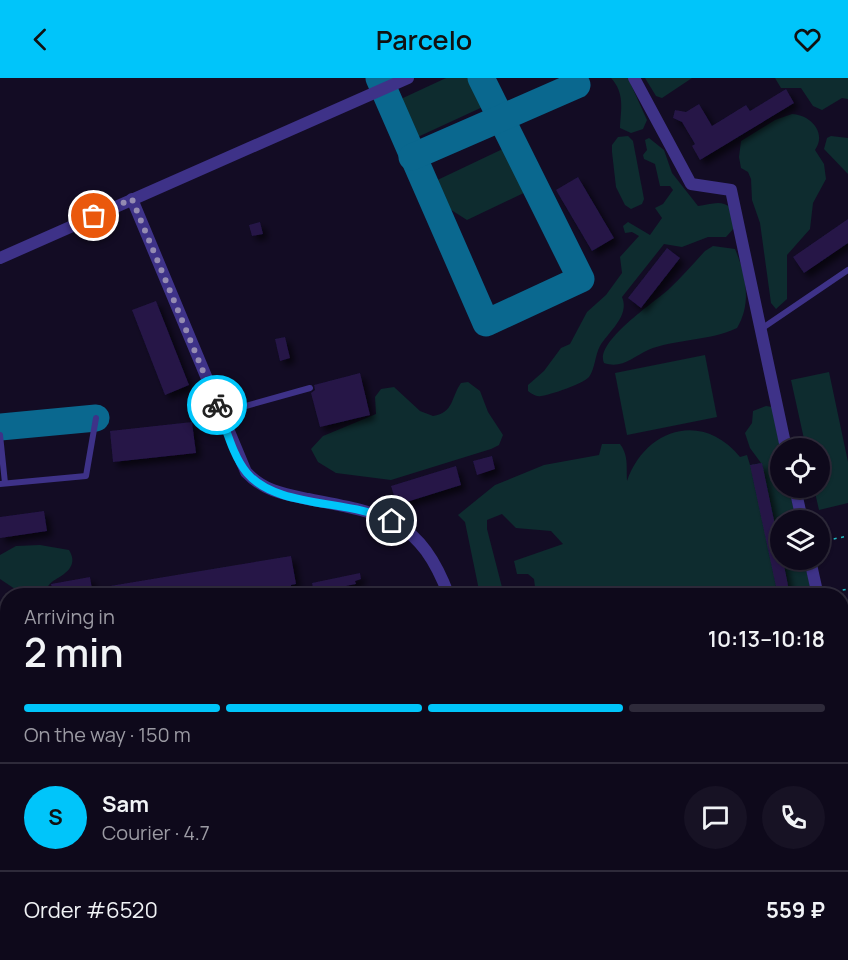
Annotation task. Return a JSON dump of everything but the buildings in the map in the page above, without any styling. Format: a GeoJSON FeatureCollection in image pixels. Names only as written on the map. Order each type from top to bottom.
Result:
{"type":"FeatureCollection","features":[{"type":"Feature","properties":{"kind":"street"},"geometry":{"type":"LineString","coordinates":[[0,258],[408,78]]}},
{"type":"Feature","properties":{"kind":"street"},"geometry":{"type":"LineString","coordinates":[[634,78],[691,184],[731,190],[784,438]]}},
{"type":"Feature","properties":{"kind":"street"},"geometry":{"type":"LineString","coordinates":[[132,199],[242,466],[257,483],[280,494],[370,512],[400,526],[426,548],[445,588]]}},
{"type":"Feature","properties":{"kind":"street"},"geometry":{"type":"LineString","coordinates":[[812,570],[816,588]]}},
{"type":"Feature","properties":{"kind":"lane"},"geometry":{"type":"LineString","coordinates":[[761,330],[848,270]]}},
{"type":"Feature","properties":{"kind":"lane"},"geometry":{"type":"LineString","coordinates":[[220,413],[310,388]]}},
{"type":"Feature","properties":{"kind":"lane"},"geometry":{"type":"LineString","coordinates":[[0,435],[3,484],[86,476],[96,418]]}},
{"type":"Feature","properties":{"kind":"path"},"geometry":{"type":"LineString","coordinates":[[830,540],[848,536]]}},
{"type":"Feature","properties":{"kind":"green space"},"geometry":{"type":"Polygon","coordinates":[[[446,78],[473,78],[487,105],[409,141],[397,110],[403,98],[446,78]]]}},
{"type":"Feature","properties":{"kind":"green space"},"geometry":{"type":"Polygon","coordinates":[[[611,78],[628,78],[647,120],[643,129],[631,133],[620,128],[620,95],[611,78]]]}},
{"type":"Feature","properties":{"kind":"green space"},"geometry":{"type":"Polygon","coordinates":[[[645,78],[692,78],[662,98],[656,96],[645,78]]]}},
{"type":"Feature","properties":{"kind":"green space"},"geometry":{"type":"Polygon","coordinates":[[[775,78],[848,78],[848,99],[842,98],[822,110],[813,106],[801,88],[781,88],[775,78]]]}},
{"type":"Feature","properties":{"kind":"green space"},"geometry":{"type":"Polygon","coordinates":[[[792,114],[811,121],[818,131],[818,144],[815,150],[824,164],[826,179],[813,203],[810,229],[787,255],[787,299],[776,309],[771,303],[760,223],[752,200],[751,179],[748,172],[741,168],[739,157],[741,141],[775,120],[792,114]]]}},
{"type":"Feature","properties":{"kind":"green space"},"geometry":{"type":"Polygon","coordinates":[[[628,136],[633,141],[644,199],[642,204],[631,209],[625,205],[616,187],[612,152],[612,145],[618,137],[628,136]]]}},
{"type":"Feature","properties":{"kind":"green space"},"geometry":{"type":"Polygon","coordinates":[[[831,136],[848,138],[848,174],[824,149],[827,138],[831,136]]]}},
{"type":"Feature","properties":{"kind":"green space"},"geometry":{"type":"Polygon","coordinates":[[[649,138],[664,150],[672,173],[698,206],[718,203],[730,207],[734,228],[726,237],[708,237],[682,247],[664,244],[622,297],[624,304],[621,317],[600,346],[589,377],[559,391],[541,396],[534,395],[528,391],[528,385],[544,371],[561,348],[570,344],[587,312],[606,295],[622,273],[620,257],[639,236],[632,232],[625,233],[623,226],[628,222],[650,235],[662,218],[655,208],[663,204],[673,190],[670,186],[660,186],[655,164],[644,159],[643,155],[647,150],[645,140],[649,138]]]}},
{"type":"Feature","properties":{"kind":"green space"},"geometry":{"type":"Polygon","coordinates":[[[509,146],[530,190],[467,220],[437,201],[429,184],[509,146]]]}},
{"type":"Feature","properties":{"kind":"green space"},"geometry":{"type":"Polygon","coordinates":[[[713,246],[735,249],[742,269],[746,299],[745,309],[737,328],[715,335],[658,346],[622,363],[604,363],[603,354],[616,334],[669,289],[705,251],[713,246]]]}},
{"type":"Feature","properties":{"kind":"green space"},"geometry":{"type":"Polygon","coordinates":[[[705,355],[717,417],[627,435],[615,373],[705,355]]]}},
{"type":"Feature","properties":{"kind":"green space"},"geometry":{"type":"Polygon","coordinates":[[[829,372],[848,462],[848,503],[819,510],[816,498],[830,498],[830,438],[804,438],[791,380],[829,372]]]}},
{"type":"Feature","properties":{"kind":"green space"},"geometry":{"type":"Polygon","coordinates":[[[468,382],[480,391],[488,412],[503,435],[499,445],[491,449],[391,480],[336,473],[318,462],[311,449],[323,436],[376,414],[375,397],[381,389],[394,387],[420,411],[433,416],[445,412],[461,383],[468,382]]]}},
{"type":"Feature","properties":{"kind":"green space"},"geometry":{"type":"Polygon","coordinates":[[[766,406],[772,407],[778,438],[770,438],[770,498],[791,498],[794,510],[770,510],[770,570],[806,570],[810,588],[535,588],[534,579],[528,574],[517,574],[514,561],[563,544],[551,531],[516,528],[502,514],[487,520],[487,529],[502,588],[479,588],[465,522],[458,515],[495,485],[544,465],[599,455],[602,444],[620,444],[623,448],[626,457],[627,481],[635,463],[661,438],[676,432],[692,430],[709,434],[725,442],[740,457],[747,455],[750,465],[761,463],[750,448],[745,433],[752,423],[753,411],[766,406]]]}},
{"type":"Feature","properties":{"kind":"green space"},"geometry":{"type":"Polygon","coordinates":[[[40,545],[69,550],[72,556],[71,565],[47,588],[14,588],[0,579],[0,555],[16,546],[40,545]]]}},
{"type":"Feature","properties":{"kind":"taxiway"},"geometry":{"type":"LineString","coordinates":[[379,78],[486,323],[581,279],[481,78]]}},
{"type":"Feature","properties":{"kind":"taxiway"},"geometry":{"type":"LineString","coordinates":[[412,157],[577,85]]}},
{"type":"Feature","properties":{"kind":"taxiway"},"geometry":{"type":"LineString","coordinates":[[0,427],[96,418]]}},
{"type":"Feature","properties":{"kind":"way so far"},"geometry":{"type":"LineString","coordinates":[[94,216],[132,199],[217,405]]}},
{"type":"Feature","properties":{"kind":"route"},"geometry":{"type":"LineString","coordinates":[[217,405],[242,466],[264,487],[280,494],[354,507],[392,521]]}}]}
